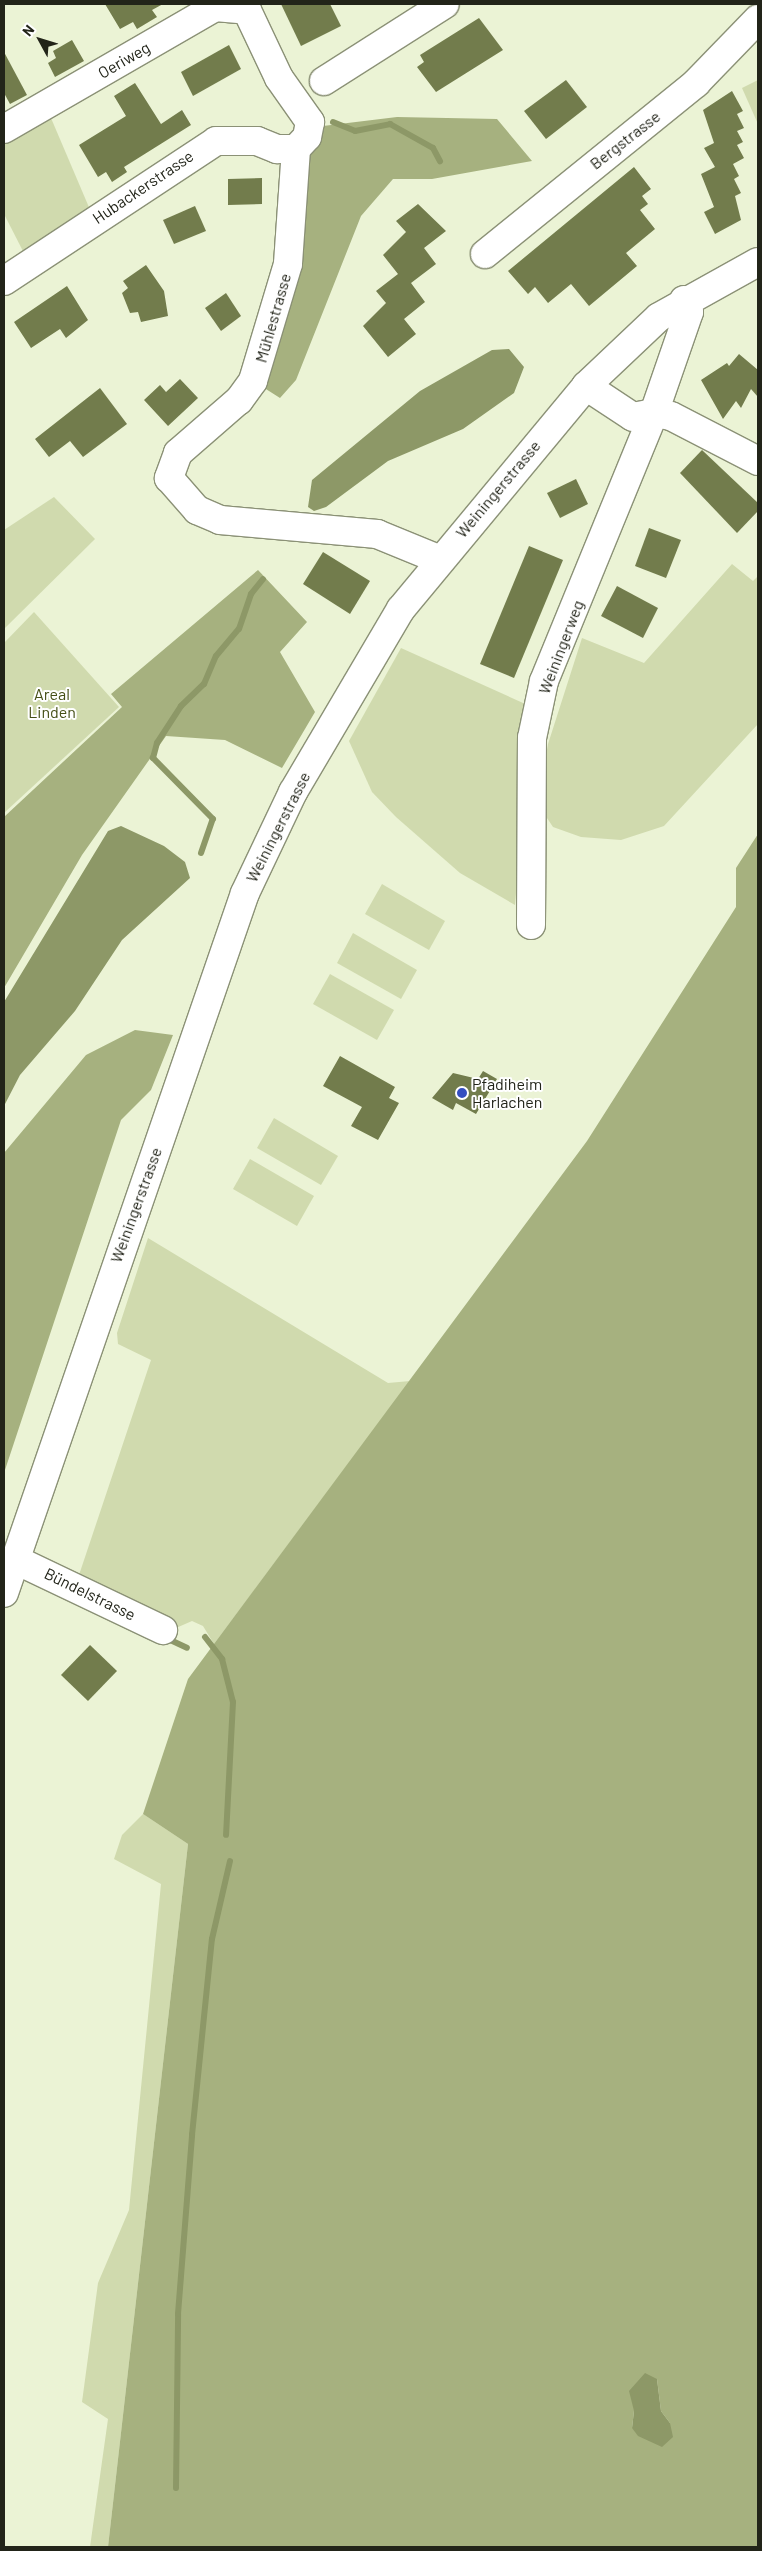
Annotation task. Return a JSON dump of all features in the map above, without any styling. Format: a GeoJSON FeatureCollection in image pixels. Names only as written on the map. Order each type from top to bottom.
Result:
{"type":"FeatureCollection","features":[{"type":"Feature","properties":{"kind":"street"},"geometry":{"type":"LineString","coordinates":[[324,81],[445,4]]}},
{"type":"Feature","properties":{"kind":"street","name":"Oeriweg"},"geometry":{"type":"LineString","coordinates":[[4,129],[215,7],[245,7]]}},
{"type":"Feature","properties":{"kind":"street","name":"Mühlestrasse"},"geometry":{"type":"LineString","coordinates":[[245,7],[279,78],[310,122],[307,137],[296,149],[288,264],[264,360],[239,400],[178,453],[169,478],[197,510],[220,520],[377,534],[438,559]]}},
{"type":"Feature","properties":{"kind":"street","name":"Bergstrasse"},"geometry":{"type":"LineString","coordinates":[[485,254],[696,83],[758,19]]}},
{"type":"Feature","properties":{"kind":"street","name":"Hubackerstrasse"},"geometry":{"type":"LineString","coordinates":[[4,282],[216,141],[257,141],[277,149],[296,149]]}},
{"type":"Feature","properties":{"kind":"street","name":"Weiningerstrasse"},"geometry":{"type":"LineString","coordinates":[[4,1593],[129,1221],[261,855],[391,625],[438,559],[586,386],[626,345],[684,300],[758,262]]}},
{"type":"Feature","properties":{"kind":"street","name":"Weiningerweg"},"geometry":{"type":"LineString","coordinates":[[531,925],[532,738],[544,681],[654,413],[689,312],[684,300]]}},
{"type":"Feature","properties":{"kind":"street"},"geometry":{"type":"LineString","coordinates":[[586,386],[633,417],[654,413],[671,416],[758,461]]}},
{"type":"Feature","properties":{"kind":"street","name":"Bündelstrasse"},"geometry":{"type":"LineString","coordinates":[[16,1560],[163,1630]]}},
{"type":"Feature","properties":{"kind":"green space"},"geometry":{"type":"Polygon","coordinates":[[[758,80],[758,124],[742,88],[758,80]]]}},
{"type":"Feature","properties":{"kind":"green space"},"geometry":{"type":"Polygon","coordinates":[[[48,111],[91,212],[26,257],[4,214],[4,135],[48,111]]]}},
{"type":"Feature","properties":{"kind":"green space"},"geometry":{"type":"Polygon","coordinates":[[[54,497],[95,539],[4,629],[4,530],[54,497]]]}},
{"type":"Feature","properties":{"kind":"green space"},"geometry":{"type":"Polygon","coordinates":[[[732,564],[753,581],[758,576],[758,724],[664,826],[621,840],[581,837],[553,827],[541,809],[542,778],[548,744],[582,638],[644,663],[732,564]]]}},
{"type":"Feature","properties":{"kind":"green space","name":"Areal Linden"},"geometry":{"type":"Polygon","coordinates":[[[34,612],[119,707],[4,813],[4,643],[34,612]]]}},
{"type":"Feature","properties":{"kind":"green space"},"geometry":{"type":"Polygon","coordinates":[[[401,648],[532,707],[515,905],[460,873],[396,817],[372,792],[349,741],[401,648]]]}},
{"type":"Feature","properties":{"kind":"green space"},"geometry":{"type":"Polygon","coordinates":[[[382,884],[445,921],[429,950],[365,914],[382,884]]]}},
{"type":"Feature","properties":{"kind":"green space"},"geometry":{"type":"Polygon","coordinates":[[[353,933],[417,970],[401,999],[337,963],[353,933]]]}},
{"type":"Feature","properties":{"kind":"green space"},"geometry":{"type":"Polygon","coordinates":[[[330,974],[394,1010],[377,1040],[313,1004],[330,974]]]}},
{"type":"Feature","properties":{"kind":"green space"},"geometry":{"type":"Polygon","coordinates":[[[274,1118],[338,1156],[321,1185],[257,1148],[274,1118]]]}},
{"type":"Feature","properties":{"kind":"green space"},"geometry":{"type":"Polygon","coordinates":[[[250,1159],[314,1196],[297,1226],[233,1189],[250,1159]]]}},
{"type":"Feature","properties":{"kind":"green space"},"geometry":{"type":"Polygon","coordinates":[[[148,1238],[388,1383],[410,1381],[214,1644],[203,1626],[192,1621],[176,1628],[78,1578],[151,1360],[118,1344],[117,1333],[148,1238]]]}},
{"type":"Feature","properties":{"kind":"green space"},"geometry":{"type":"Polygon","coordinates":[[[143,1814],[188,1844],[108,2547],[90,2547],[108,2419],[82,2402],[98,2283],[129,2210],[161,1884],[114,1859],[122,1835],[143,1814]]]}},
{"type":"Feature","properties":{"kind":"shaded area"},"geometry":{"type":"Polygon","coordinates":[[[397,117],[497,119],[532,161],[432,179],[393,179],[361,216],[296,380],[280,398],[258,384],[301,160],[313,152],[323,126],[397,117]]]}},
{"type":"Feature","properties":{"kind":"shaded area"},"geometry":{"type":"Polygon","coordinates":[[[509,349],[524,367],[514,393],[463,429],[388,461],[326,507],[314,511],[308,507],[312,480],[420,391],[492,350],[509,349]]]}},
{"type":"Feature","properties":{"kind":"shaded area"},"geometry":{"type":"Polygon","coordinates":[[[258,570],[307,622],[280,652],[315,712],[282,768],[225,740],[166,736],[82,855],[4,988],[4,817],[122,707],[111,694],[258,570]]]}},
{"type":"Feature","properties":{"kind":"shaded area"},"geometry":{"type":"Polygon","coordinates":[[[121,826],[164,846],[185,862],[190,878],[122,940],[75,1011],[20,1075],[4,1106],[4,1002],[108,831],[121,826]]]}},
{"type":"Feature","properties":{"kind":"shaded area"},"geometry":{"type":"Polygon","coordinates":[[[758,834],[758,2547],[108,2547],[188,1844],[143,1814],[188,1679],[587,1141],[736,907],[736,868],[758,834]],[[657,2379],[634,2411],[632,2428],[670,2423],[661,2411],[657,2379]]]}},
{"type":"Feature","properties":{"kind":"shaded area"},"geometry":{"type":"Polygon","coordinates":[[[135,1030],[173,1035],[151,1090],[121,1120],[4,1473],[4,1153],[86,1055],[135,1030]]]}},
{"type":"Feature","properties":{"kind":"shaded area"},"geometry":{"type":"Polygon","coordinates":[[[645,2373],[657,2379],[661,2411],[670,2423],[673,2437],[662,2447],[638,2436],[632,2428],[634,2411],[629,2391],[645,2373]]]}},
{"type":"Feature","properties":{"kind":"building"},"geometry":{"type":"Polygon","coordinates":[[[105,4],[163,4],[152,10],[157,17],[137,29],[133,22],[120,29],[105,4]]]}},
{"type":"Feature","properties":{"kind":"building"},"geometry":{"type":"Polygon","coordinates":[[[281,4],[330,4],[341,26],[301,46],[281,4]]]}},
{"type":"Feature","properties":{"kind":"building"},"geometry":{"type":"Polygon","coordinates":[[[479,18],[503,50],[436,92],[417,67],[424,62],[420,55],[479,18]]]}},
{"type":"Feature","properties":{"kind":"building"},"geometry":{"type":"Polygon","coordinates":[[[72,40],[84,61],[55,77],[48,63],[56,58],[53,51],[72,40]]]}},
{"type":"Feature","properties":{"kind":"building"},"geometry":{"type":"Polygon","coordinates":[[[229,45],[241,69],[193,96],[181,72],[229,45]]]}},
{"type":"Feature","properties":{"kind":"building"},"geometry":{"type":"Polygon","coordinates":[[[4,52],[27,95],[10,104],[4,93],[4,52]]]}},
{"type":"Feature","properties":{"kind":"building"},"geometry":{"type":"Polygon","coordinates":[[[566,80],[587,107],[546,139],[524,111],[566,80]]]}},
{"type":"Feature","properties":{"kind":"building"},"geometry":{"type":"Polygon","coordinates":[[[135,83],[161,124],[182,110],[191,125],[124,167],[127,172],[112,182],[106,172],[98,177],[79,145],[126,116],[114,96],[135,83]]]}},
{"type":"Feature","properties":{"kind":"building"},"geometry":{"type":"Polygon","coordinates":[[[732,91],[743,111],[737,114],[744,128],[737,131],[743,142],[737,145],[744,158],[733,164],[739,176],[734,179],[741,193],[735,196],[741,220],[715,234],[704,212],[714,207],[701,174],[715,167],[704,148],[714,143],[703,110],[732,91]]]}},
{"type":"Feature","properties":{"kind":"building"},"geometry":{"type":"Polygon","coordinates":[[[634,167],[651,189],[642,196],[648,204],[640,210],[655,229],[626,253],[637,266],[589,306],[571,284],[548,303],[535,287],[528,294],[508,271],[634,167]]]}},
{"type":"Feature","properties":{"kind":"building"},"geometry":{"type":"Polygon","coordinates":[[[262,178],[262,204],[228,205],[228,179],[262,178]]]}},
{"type":"Feature","properties":{"kind":"building"},"geometry":{"type":"Polygon","coordinates":[[[418,204],[446,231],[424,248],[436,264],[411,283],[425,302],[404,319],[416,334],[388,357],[363,326],[386,303],[376,291],[398,274],[383,255],[406,232],[396,221],[418,204]]]}},
{"type":"Feature","properties":{"kind":"building"},"geometry":{"type":"Polygon","coordinates":[[[195,206],[206,231],[174,244],[163,220],[195,206]]]}},
{"type":"Feature","properties":{"kind":"building"},"geometry":{"type":"Polygon","coordinates":[[[146,265],[164,291],[168,316],[141,322],[138,312],[130,313],[122,293],[128,288],[123,281],[146,265]]]}},
{"type":"Feature","properties":{"kind":"building"},"geometry":{"type":"Polygon","coordinates":[[[67,286],[88,320],[66,338],[60,329],[31,348],[14,322],[67,286]]]}},
{"type":"Feature","properties":{"kind":"building"},"geometry":{"type":"Polygon","coordinates":[[[226,293],[241,316],[221,331],[205,308],[226,293]]]}},
{"type":"Feature","properties":{"kind":"building"},"geometry":{"type":"Polygon","coordinates":[[[739,354],[758,370],[758,397],[751,389],[741,408],[736,401],[723,419],[701,380],[727,363],[729,366],[739,354]]]}},
{"type":"Feature","properties":{"kind":"building"},"geometry":{"type":"Polygon","coordinates":[[[180,379],[198,398],[168,426],[144,400],[160,385],[166,392],[180,379]]]}},
{"type":"Feature","properties":{"kind":"building"},"geometry":{"type":"Polygon","coordinates":[[[100,388],[127,424],[83,457],[70,441],[49,457],[35,439],[100,388]]]}},
{"type":"Feature","properties":{"kind":"building"},"geometry":{"type":"Polygon","coordinates":[[[702,450],[758,503],[758,511],[737,533],[680,473],[702,450]]]}},
{"type":"Feature","properties":{"kind":"building"},"geometry":{"type":"Polygon","coordinates":[[[576,479],[588,504],[560,518],[547,493],[576,479]]]}},
{"type":"Feature","properties":{"kind":"building"},"geometry":{"type":"Polygon","coordinates":[[[649,528],[681,540],[666,578],[635,566],[649,528]]]}},
{"type":"Feature","properties":{"kind":"building"},"geometry":{"type":"Polygon","coordinates":[[[529,546],[563,560],[514,678],[480,664],[529,546]]]}},
{"type":"Feature","properties":{"kind":"building"},"geometry":{"type":"Polygon","coordinates":[[[323,552],[370,581],[350,614],[303,584],[323,552]]]}},
{"type":"Feature","properties":{"kind":"building"},"geometry":{"type":"Polygon","coordinates":[[[617,586],[658,608],[643,638],[601,616],[617,586]]]}},
{"type":"Feature","properties":{"kind":"building"},"geometry":{"type":"Polygon","coordinates":[[[340,1056],[395,1087],[389,1098],[399,1103],[378,1140],[351,1126],[362,1107],[323,1086],[340,1056]]]}},
{"type":"Feature","properties":{"kind":"building","name":"Pfadiheim Harlachen"},"geometry":{"type":"Polygon","coordinates":[[[483,1071],[497,1079],[476,1114],[456,1103],[453,1110],[432,1098],[453,1073],[478,1079],[483,1071]]]}},
{"type":"Feature","properties":{"kind":"building"},"geometry":{"type":"Polygon","coordinates":[[[90,1645],[117,1671],[88,1701],[61,1675],[90,1645]]]}},
{"type":"Feature","properties":{"kind":"waterway"},"geometry":{"type":"LineString","coordinates":[[333,122],[355,131],[390,124],[433,148],[440,161]]}},
{"type":"Feature","properties":{"kind":"waterway"},"geometry":{"type":"LineString","coordinates":[[201,853],[213,819],[153,758],[157,743],[181,706],[204,684],[216,656],[239,629],[251,594],[263,579]]}},
{"type":"Feature","properties":{"kind":"waterway"},"geometry":{"type":"LineString","coordinates":[[205,1637],[222,1659],[233,1702],[226,1835]]}},
{"type":"Feature","properties":{"kind":"waterway"},"geometry":{"type":"LineString","coordinates":[[166,1638],[187,1648]]}},
{"type":"Feature","properties":{"kind":"waterway"},"geometry":{"type":"LineString","coordinates":[[176,2488],[178,2314],[192,2135],[212,1939],[230,1861]]}},
{"type":"Feature","properties":{"kind":"place","name":"Pfadiheim Harlachen"},"geometry":{"type":"Point","coordinates":[462,1093]}}]}
